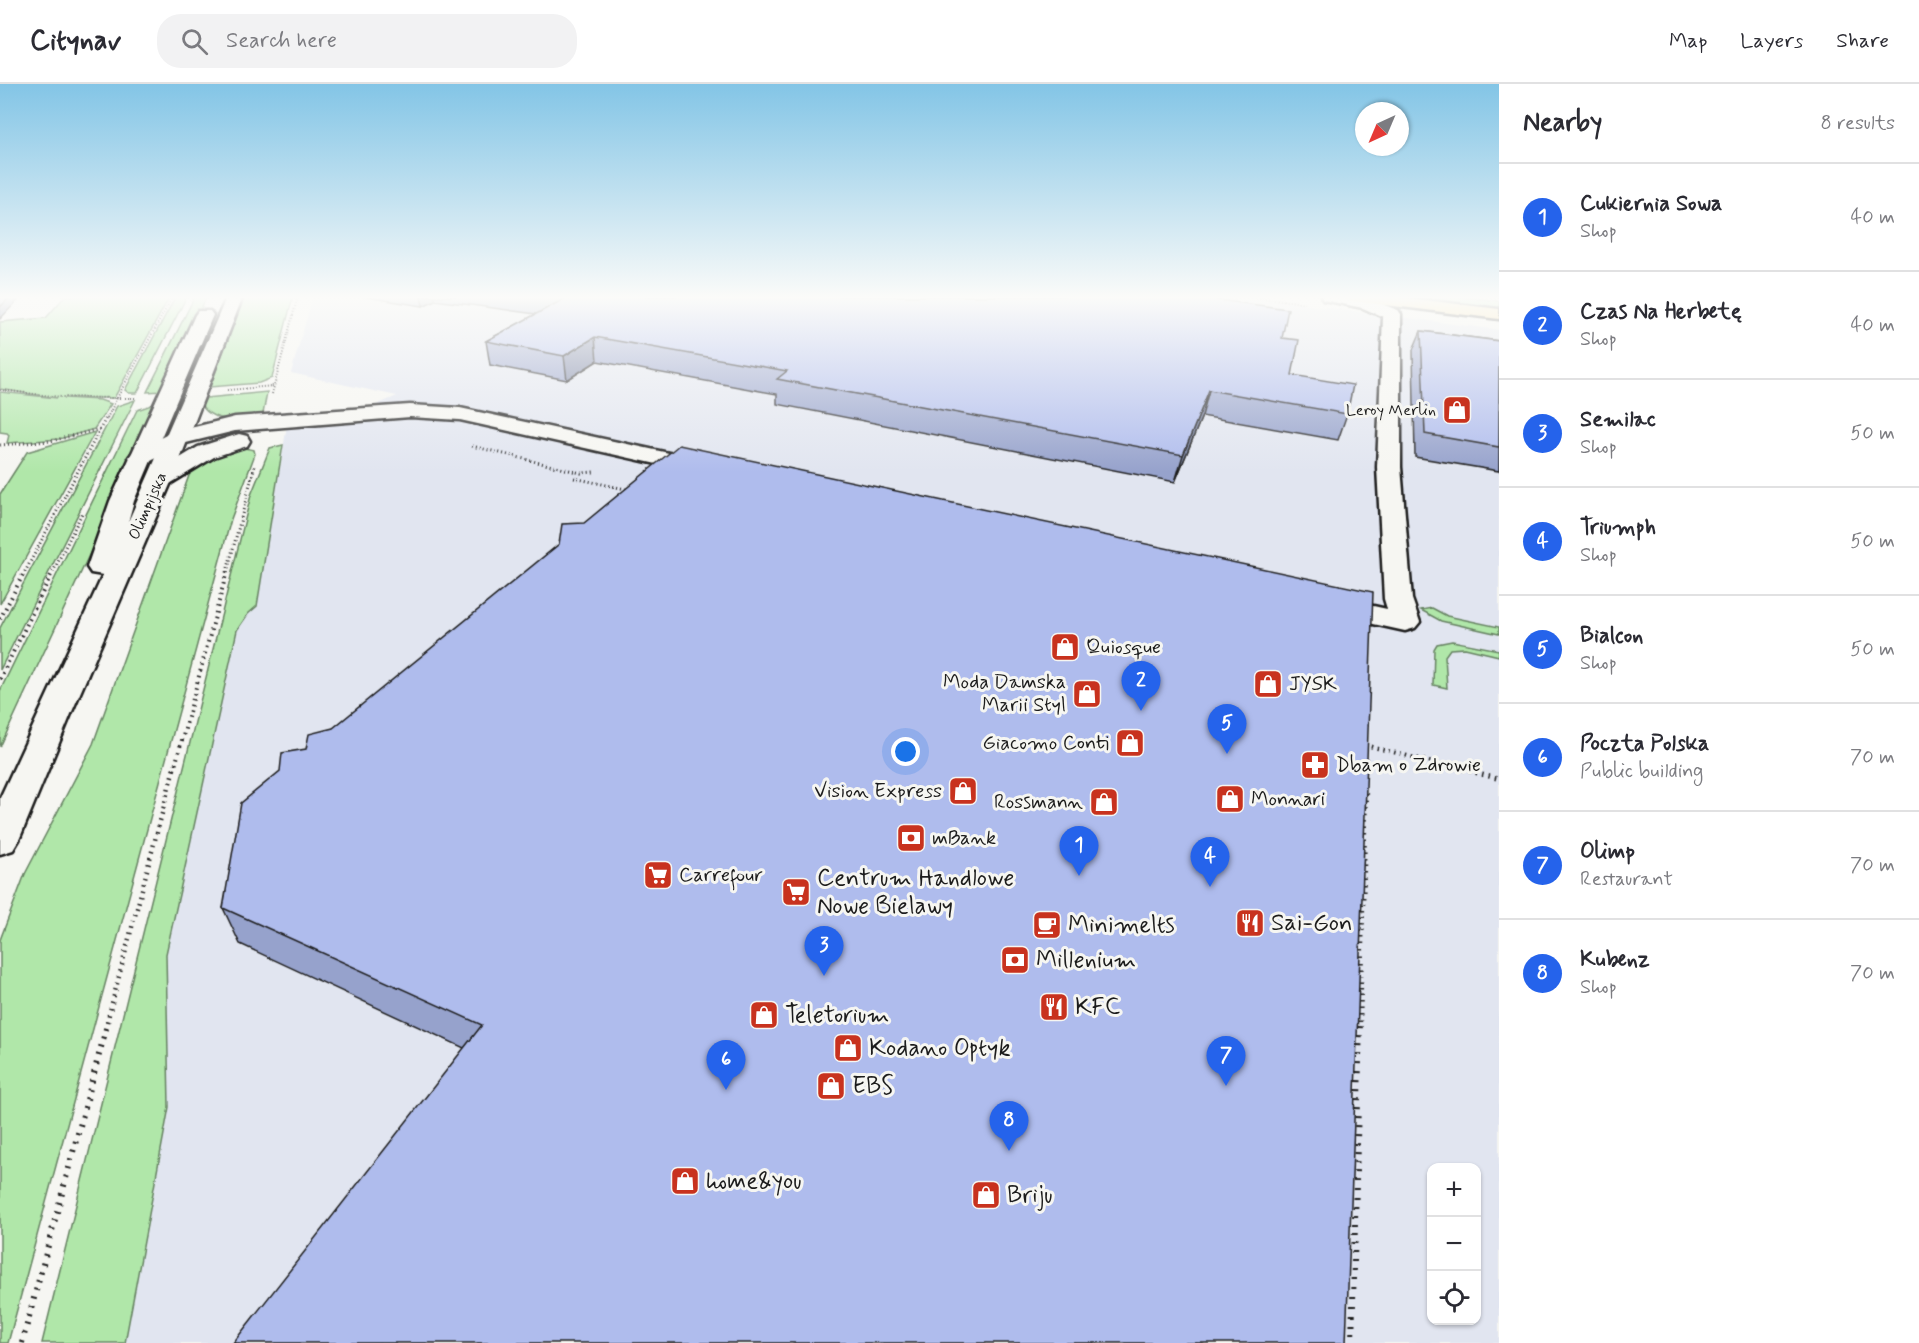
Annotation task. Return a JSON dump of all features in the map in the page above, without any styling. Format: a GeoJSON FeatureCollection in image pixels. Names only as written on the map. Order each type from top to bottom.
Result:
{"type":"FeatureCollection","features":[{"type":"Feature","properties":{"kind":"main road","name":"Olimpijska"},"geometry":{"type":"LineString","coordinates":[[0,840],[54,714],[160,480],[167,431],[194,355]]}},
{"type":"Feature","properties":{"kind":"main road","name":"Olimpijska"},"geometry":{"type":"LineString","coordinates":[[54,714],[122,501],[141,457],[192,406],[212,355]]}},
{"type":"Feature","properties":{"kind":"main road"},"geometry":{"type":"LineString","coordinates":[[1300,599],[1405,622],[1398,599],[1389,467],[1391,355]]}},
{"type":"Feature","properties":{"kind":"main road"},"geometry":{"type":"LineString","coordinates":[[192,406],[206,419],[238,432]]}},
{"type":"Feature","properties":{"kind":"main road"},"geometry":{"type":"LineString","coordinates":[[167,431],[238,432],[410,422],[460,414],[727,473]]}},
{"type":"Feature","properties":{"kind":"main road"},"geometry":{"type":"LineString","coordinates":[[160,480],[238,432]]}},
{"type":"Feature","properties":{"kind":"path"},"geometry":{"type":"LineString","coordinates":[[0,619],[141,355]]}},
{"type":"Feature","properties":{"kind":"path"},"geometry":{"type":"LineString","coordinates":[[272,396],[282,355]]}},
{"type":"Feature","properties":{"kind":"path"},"geometry":{"type":"LineString","coordinates":[[227,390],[274,386]]}},
{"type":"Feature","properties":{"kind":"path"},"geometry":{"type":"LineString","coordinates":[[0,390],[61,397],[141,398]]}},
{"type":"Feature","properties":{"kind":"path"},"geometry":{"type":"LineString","coordinates":[[108,399],[115,403]]}},
{"type":"Feature","properties":{"kind":"path"},"geometry":{"type":"LineString","coordinates":[[0,445],[51,441],[101,429]]}},
{"type":"Feature","properties":{"kind":"path"},"geometry":{"type":"LineString","coordinates":[[467,445],[581,473],[604,472]]}},
{"type":"Feature","properties":{"kind":"path"},"geometry":{"type":"LineString","coordinates":[[22,1343],[257,457]]}},
{"type":"Feature","properties":{"kind":"path"},"geometry":{"type":"LineString","coordinates":[[574,478],[635,491]]}},
{"type":"Feature","properties":{"kind":"path"},"geometry":{"type":"LineString","coordinates":[[1367,757],[1368,734]]}},
{"type":"Feature","properties":{"kind":"path"},"geometry":{"type":"LineString","coordinates":[[1360,744],[1499,779]]}},
{"type":"Feature","properties":{"kind":"path"},"geometry":{"type":"LineString","coordinates":[[1352,1343],[1366,781]]}},
{"type":"Feature","properties":{"kind":"shaded area","name":"Centrum Handlowe Nowe Bielawy"},"geometry":{"type":"Polygon","coordinates":[[[296,355],[1499,355],[1499,1343],[125,1343],[169,1107],[166,953],[237,630],[257,606],[289,413],[363,409],[397,396],[291,373],[296,355]]]}},
{"type":"Feature","properties":{"kind":"green space"},"geometry":{"type":"Polygon","coordinates":[[[0,355],[138,355],[114,398],[64,398],[100,400],[111,404],[94,429],[59,439],[7,443],[9,435],[0,432],[0,392],[57,398],[0,389],[0,355]]]}},
{"type":"Feature","properties":{"kind":"green space"},"geometry":{"type":"Polygon","coordinates":[[[144,355],[157,355],[137,393],[129,393],[125,390],[144,355]]]}},
{"type":"Feature","properties":{"kind":"green space"},"geometry":{"type":"Polygon","coordinates":[[[166,355],[179,355],[162,391],[147,392],[166,355]]]}},
{"type":"Feature","properties":{"kind":"green space"},"geometry":{"type":"Polygon","coordinates":[[[222,355],[278,355],[272,378],[259,383],[210,387],[222,355]]]}},
{"type":"Feature","properties":{"kind":"green space"},"geometry":{"type":"Polygon","coordinates":[[[267,392],[263,414],[248,418],[230,419],[214,416],[202,406],[206,398],[267,392]]]}},
{"type":"Feature","properties":{"kind":"green space"},"geometry":{"type":"Polygon","coordinates":[[[135,400],[0,670],[0,628],[117,406],[135,400]]]}},
{"type":"Feature","properties":{"kind":"green space"},"geometry":{"type":"Polygon","coordinates":[[[160,402],[0,747],[0,691],[137,410],[160,402]]]}},
{"type":"Feature","properties":{"kind":"green space"},"geometry":{"type":"Polygon","coordinates":[[[95,432],[0,604],[0,494],[27,452],[95,432]]]}},
{"type":"Feature","properties":{"kind":"green space"},"geometry":{"type":"Polygon","coordinates":[[[283,445],[257,606],[237,630],[166,954],[169,1107],[125,1343],[42,1343],[251,495],[270,448],[283,445]]]}},
{"type":"Feature","properties":{"kind":"green space"},"geometry":{"type":"Polygon","coordinates":[[[240,447],[254,450],[255,454],[231,519],[8,1343],[0,1343],[0,940],[25,874],[93,744],[191,470],[206,459],[240,447]]]}},
{"type":"Feature","properties":{"kind":"green space"},"geometry":{"type":"Polygon","coordinates":[[[1432,608],[1447,616],[1499,627],[1499,634],[1441,621],[1421,610],[1432,608]]]}},
{"type":"Feature","properties":{"kind":"green space"},"geometry":{"type":"Polygon","coordinates":[[[1452,641],[1499,650],[1499,656],[1465,648],[1450,649],[1445,656],[1447,688],[1433,685],[1434,649],[1437,644],[1452,641]]]}},
{"type":"Feature","properties":{"kind":"building"},"geometry":{"type":"Polygon","coordinates":[[[695,355],[1296,355],[1292,375],[1353,385],[1347,414],[1209,390],[1183,455],[777,379],[787,371],[695,355]]]}},
{"type":"Feature","properties":{"kind":"building","name":"Leroy Merlin"},"geometry":{"type":"Polygon","coordinates":[[[1422,355],[1499,355],[1499,447],[1425,434],[1422,355]]]}},
{"type":"Feature","properties":{"kind":"building","name":"Centrum Handlowe Nowe Bielawy"},"geometry":{"type":"Polygon","coordinates":[[[679,445],[1373,592],[1346,1343],[233,1343],[482,1025],[223,908],[241,803],[280,771],[282,753],[306,749],[309,734],[333,728],[559,544],[562,524],[584,523],[679,445]]]}},
{"type":"Feature","properties":{"kind":"place","name":"Leroy Merlin"},"geometry":{"type":"Point","coordinates":[1457,410]}},
{"type":"Feature","properties":{"kind":"place","name":"Quiosque"},"geometry":{"type":"Point","coordinates":[1065,647]}},
{"type":"Feature","properties":{"kind":"place","name":"JYSK"},"geometry":{"type":"Point","coordinates":[1268,684]}},
{"type":"Feature","properties":{"kind":"place","name":"Moda Damska Marii Styl"},"geometry":{"type":"Point","coordinates":[1087,694]}},
{"type":"Feature","properties":{"kind":"place","name":"Czas Na Herbetę"},"geometry":{"type":"Point","coordinates":[1141,711]}},
{"type":"Feature","properties":{"kind":"place","name":"Giacomo Conti"},"geometry":{"type":"Point","coordinates":[1130,743]}},
{"type":"Feature","properties":{"kind":"place","name":"Bialcon"},"geometry":{"type":"Point","coordinates":[1227,754]}},
{"type":"Feature","properties":{"kind":"place","name":"Dbam o Zdrowie"},"geometry":{"type":"Point","coordinates":[1315,765]}},
{"type":"Feature","properties":{"kind":"place","name":"Vision Express"},"geometry":{"type":"Point","coordinates":[963,791]}},
{"type":"Feature","properties":{"kind":"place","name":"Monnari"},"geometry":{"type":"Point","coordinates":[1230,799]}},
{"type":"Feature","properties":{"kind":"place","name":"Rossmann"},"geometry":{"type":"Point","coordinates":[1104,802]}},
{"type":"Feature","properties":{"kind":"place","name":"mBank"},"geometry":{"type":"Point","coordinates":[911,838]}},
{"type":"Feature","properties":{"kind":"place","name":"Carrefour"},"geometry":{"type":"Point","coordinates":[658,875]}},
{"type":"Feature","properties":{"kind":"place","name":"Cukiernia Sowa"},"geometry":{"type":"Point","coordinates":[1079,876]}},
{"type":"Feature","properties":{"kind":"place","name":"Triumph"},"geometry":{"type":"Point","coordinates":[1210,887]}},
{"type":"Feature","properties":{"kind":"place","name":"Centrum Handlowe Nowe Bielawy"},"geometry":{"type":"Point","coordinates":[796,892]}},
{"type":"Feature","properties":{"kind":"place","name":"Sai-Gon"},"geometry":{"type":"Point","coordinates":[1250,923]}},
{"type":"Feature","properties":{"kind":"place","name":"Minimelts"},"geometry":{"type":"Point","coordinates":[1047,925]}},
{"type":"Feature","properties":{"kind":"place","name":"Millenium"},"geometry":{"type":"Point","coordinates":[1015,960]}},
{"type":"Feature","properties":{"kind":"place","name":"Semilac"},"geometry":{"type":"Point","coordinates":[824,976]}},
{"type":"Feature","properties":{"kind":"place","name":"KFC"},"geometry":{"type":"Point","coordinates":[1054,1007]}},
{"type":"Feature","properties":{"kind":"place","name":"Teletorium"},"geometry":{"type":"Point","coordinates":[764,1015]}},
{"type":"Feature","properties":{"kind":"place","name":"Kodano Optyk"},"geometry":{"type":"Point","coordinates":[848,1048]}},
{"type":"Feature","properties":{"kind":"place","name":"EBS"},"geometry":{"type":"Point","coordinates":[831,1086]}},
{"type":"Feature","properties":{"kind":"place","name":"Olimp"},"geometry":{"type":"Point","coordinates":[1226,1086]}},
{"type":"Feature","properties":{"kind":"place","name":"Poczta Polska"},"geometry":{"type":"Point","coordinates":[726,1090]}},
{"type":"Feature","properties":{"kind":"place","name":"Kubenz"},"geometry":{"type":"Point","coordinates":[1009,1151]}},
{"type":"Feature","properties":{"kind":"place","name":"home&you"},"geometry":{"type":"Point","coordinates":[685,1181]}},
{"type":"Feature","properties":{"kind":"place","name":"Briju"},"geometry":{"type":"Point","coordinates":[986,1195]}}]}
